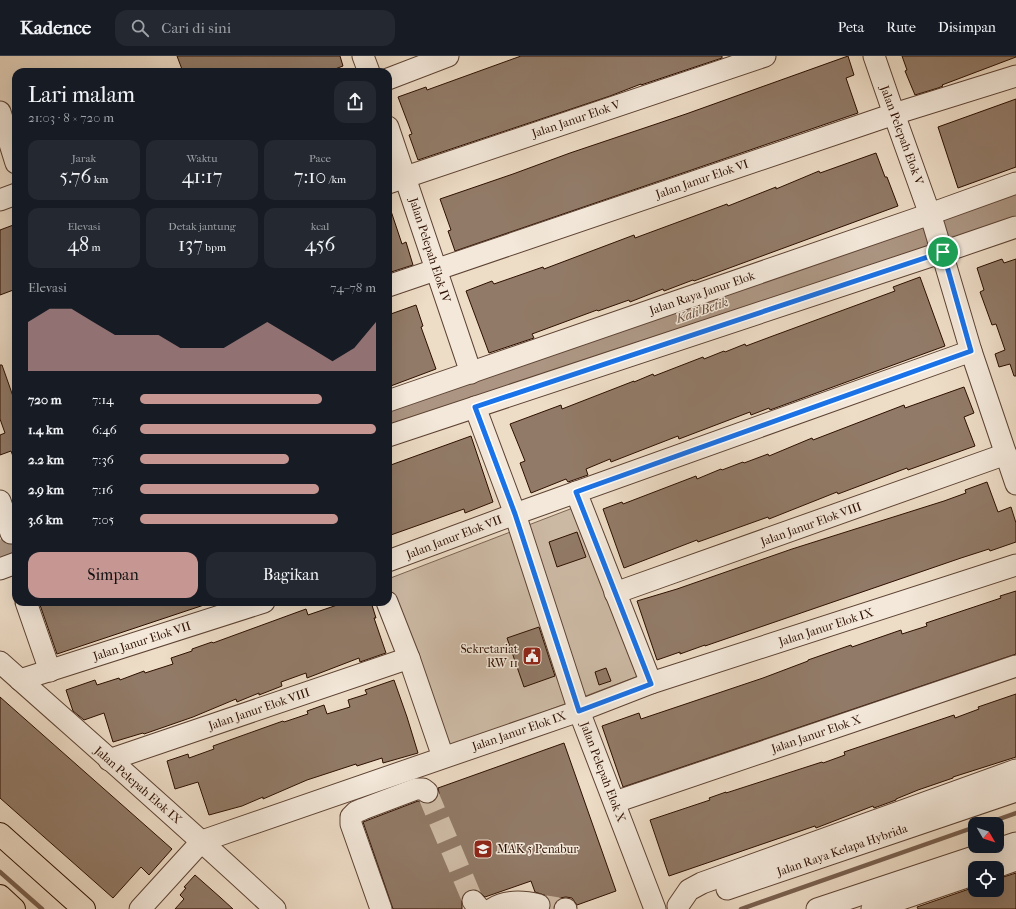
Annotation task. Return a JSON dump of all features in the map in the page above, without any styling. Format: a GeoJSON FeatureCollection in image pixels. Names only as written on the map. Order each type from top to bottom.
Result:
{"type":"FeatureCollection","features":[{"type":"Feature","properties":{"kind":"main road"},"geometry":{"type":"LineString","coordinates":[[0,834],[84,909]]}},
{"type":"Feature","properties":{"kind":"main road"},"geometry":{"type":"LineString","coordinates":[[0,896],[14,909]]}},
{"type":"Feature","properties":{"kind":"street"},"geometry":{"type":"LineString","coordinates":[[363,56],[368,68]]}},
{"type":"Feature","properties":{"kind":"street"},"geometry":{"type":"LineString","coordinates":[[392,77],[448,56]]}},
{"type":"Feature","properties":{"kind":"street","name":"Jalan Janur Elok V"},"geometry":{"type":"LineString","coordinates":[[397,180],[765,56]]}},
{"type":"Feature","properties":{"kind":"street","name":"Jalan Pelepah Elok V"},"geometry":{"type":"LineString","coordinates":[[874,56],[942,250],[971,351],[1016,484]]}},
{"type":"Feature","properties":{"kind":"street","name":"Jalan Janur Elok VI"},"geometry":{"type":"LineString","coordinates":[[392,285],[894,114],[1016,76]]}},
{"type":"Feature","properties":{"kind":"street"},"geometry":{"type":"LineString","coordinates":[[0,112],[12,150]]}},
{"type":"Feature","properties":{"kind":"street","name":"Jalan Pelepah Elok IV"},"geometry":{"type":"LineString","coordinates":[[392,151],[397,180],[436,270],[471,373]]}},
{"type":"Feature","properties":{"kind":"street","name":"Jalan Raya Janur Elok"},"geometry":{"type":"LineString","coordinates":[[392,400],[932,220],[1016,182]]}},
{"type":"Feature","properties":{"kind":"street"},"geometry":{"type":"LineString","coordinates":[[0,200],[12,196]]}},
{"type":"Feature","properties":{"kind":"street"},"geometry":{"type":"LineString","coordinates":[[392,435],[942,250],[1016,227]]}},
{"type":"Feature","properties":{"kind":"street","name":"Jalan Janur Elok VII"},"geometry":{"type":"LineString","coordinates":[[392,560],[971,351]]}},
{"type":"Feature","properties":{"kind":"street","name":"Jalan Pelepah Elok X"},"geometry":{"type":"LineString","coordinates":[[475,407],[515,514],[579,711],[655,909]]}},
{"type":"Feature","properties":{"kind":"street","name":"Jalan Janur Elok VIII"},"geometry":{"type":"LineString","coordinates":[[615,593],[1006,454]]}},
{"type":"Feature","properties":{"kind":"street"},"geometry":{"type":"LineString","coordinates":[[576,492],[651,684]]}},
{"type":"Feature","properties":{"kind":"street"},"geometry":{"type":"LineString","coordinates":[[0,501],[8,534]]}},
{"type":"Feature","properties":{"kind":"street","name":"Jalan Janur Elok IX"},"geometry":{"type":"LineString","coordinates":[[140,909],[202,841],[579,711],[651,684],[1016,565]]}},
{"type":"Feature","properties":{"kind":"street"},"geometry":{"type":"LineString","coordinates":[[27,606],[50,671]]}},
{"type":"Feature","properties":{"kind":"street","name":"Jalan Janur Elok VII"},"geometry":{"type":"LineString","coordinates":[[20,680],[252,606]]}},
{"type":"Feature","properties":{"kind":"street"},"geometry":{"type":"LineString","coordinates":[[389,606],[409,658],[443,757]]}},
{"type":"Feature","properties":{"kind":"street","name":"Jalan Janur Elok VIII"},"geometry":{"type":"LineString","coordinates":[[109,760],[409,658]]}},
{"type":"Feature","properties":{"kind":"street","name":"Jalan Pelepah Elok IX"},"geometry":{"type":"LineString","coordinates":[[0,662],[202,841],[275,909]]}},
{"type":"Feature","properties":{"kind":"street","name":"Jalan Janur Elok X"},"geometry":{"type":"LineString","coordinates":[[615,802],[1016,666]]}},
{"type":"Feature","properties":{"kind":"street"},"geometry":{"type":"LineString","coordinates":[[673,907],[689,890],[702,883],[1016,770]]}},
{"type":"Feature","properties":{"kind":"street"},"geometry":{"type":"LineString","coordinates":[[381,909],[351,824],[351,817],[356,812],[363,809],[416,790],[423,789],[427,792]]}},
{"type":"Feature","properties":{"kind":"street","name":"Jalan Raya Kelapa Hybrida"},"geometry":{"type":"LineString","coordinates":[[673,907],[1016,791]]}},
{"type":"Feature","properties":{"kind":"street"},"geometry":{"type":"LineString","coordinates":[[872,909],[1016,843]]}},
{"type":"Feature","properties":{"kind":"street"},"geometry":{"type":"LineString","coordinates":[[1004,864],[1016,860]]}},
{"type":"Feature","properties":{"kind":"street"},"geometry":{"type":"LineString","coordinates":[[817,909],[892,899],[968,876]]}},
{"type":"Feature","properties":{"kind":"street"},"geometry":{"type":"LineString","coordinates":[[482,906],[522,901],[539,905]]}},
{"type":"Feature","properties":{"kind":"shaded area"},"geometry":{"type":"Polygon","coordinates":[[[578,506],[641,675],[449,748],[392,597],[392,577],[578,506]]]}},
{"type":"Feature","properties":{"kind":"building"},"geometry":{"type":"Polygon","coordinates":[[[177,56],[340,56],[343,66],[338,68],[182,68],[177,56]]]}},
{"type":"Feature","properties":{"kind":"building"},"geometry":{"type":"Polygon","coordinates":[[[521,56],[722,56],[722,58],[418,160],[409,135],[412,134],[398,97],[426,87],[427,90],[521,56]]]}},
{"type":"Feature","properties":{"kind":"building"},"geometry":{"type":"Polygon","coordinates":[[[848,56],[854,75],[846,78],[858,113],[455,251],[448,231],[451,230],[440,199],[848,56]]]}},
{"type":"Feature","properties":{"kind":"building"},"geometry":{"type":"Polygon","coordinates":[[[902,56],[1016,57],[942,85],[943,86],[938,88],[915,95],[905,71],[907,70],[902,56]]]}},
{"type":"Feature","properties":{"kind":"building"},"geometry":{"type":"Polygon","coordinates":[[[1016,99],[1016,167],[958,188],[938,127],[1016,99]]]}},
{"type":"Feature","properties":{"kind":"building"},"geometry":{"type":"Polygon","coordinates":[[[876,153],[898,206],[694,281],[693,280],[664,291],[663,289],[630,302],[629,300],[598,311],[597,310],[532,334],[534,338],[489,353],[466,291],[492,281],[494,284],[543,267],[544,269],[634,235],[635,238],[727,204],[728,206],[776,187],[776,189],[819,171],[820,173],[876,153]]]}},
{"type":"Feature","properties":{"kind":"building"},"geometry":{"type":"Polygon","coordinates":[[[392,214],[402,244],[406,242],[413,265],[392,272],[392,214]]]}},
{"type":"Feature","properties":{"kind":"building"},"geometry":{"type":"Polygon","coordinates":[[[12,226],[12,290],[0,295],[0,230],[12,226]]]}},
{"type":"Feature","properties":{"kind":"building"},"geometry":{"type":"Polygon","coordinates":[[[1002,259],[1004,263],[1016,259],[1016,376],[1014,376],[1010,364],[999,367],[995,354],[1005,350],[996,324],[992,325],[980,292],[984,290],[977,268],[1002,259]]]}},
{"type":"Feature","properties":{"kind":"building"},"geometry":{"type":"Polygon","coordinates":[[[920,277],[945,346],[770,410],[769,408],[751,415],[750,412],[679,439],[678,436],[611,462],[610,459],[586,469],[588,475],[568,482],[566,479],[531,493],[520,463],[525,461],[510,424],[561,405],[562,409],[634,381],[653,374],[654,376],[703,357],[704,359],[745,344],[746,346],[895,291],[893,287],[920,277]]]}},
{"type":"Feature","properties":{"kind":"building"},"geometry":{"type":"Polygon","coordinates":[[[416,305],[423,326],[421,327],[436,369],[392,386],[392,314],[416,305]]]}},
{"type":"Feature","properties":{"kind":"building"},"geometry":{"type":"Polygon","coordinates":[[[0,365],[2,365],[12,393],[12,454],[11,451],[0,455],[0,435],[5,433],[0,419],[0,365]]]}},
{"type":"Feature","properties":{"kind":"building"},"geometry":{"type":"Polygon","coordinates":[[[964,387],[974,413],[964,417],[975,446],[908,470],[907,468],[838,494],[837,492],[769,519],[768,517],[698,542],[697,540],[624,568],[603,509],[622,502],[623,504],[696,476],[697,479],[721,469],[722,470],[743,462],[744,463],[768,454],[769,456],[812,438],[813,440],[904,405],[905,408],[964,387]]]}},
{"type":"Feature","properties":{"kind":"building"},"geometry":{"type":"Polygon","coordinates":[[[471,436],[493,502],[465,513],[464,509],[392,535],[392,465],[471,436]]]}},
{"type":"Feature","properties":{"kind":"building"},"geometry":{"type":"Polygon","coordinates":[[[987,482],[998,512],[1011,507],[1016,523],[1016,542],[990,551],[989,549],[961,558],[705,646],[680,654],[680,652],[657,660],[637,601],[677,589],[792,549],[944,501],[966,493],[965,490],[987,482]]]}},
{"type":"Feature","properties":{"kind":"building"},"geometry":{"type":"Polygon","coordinates":[[[577,532],[586,557],[557,567],[549,542],[577,532]]]}},
{"type":"Feature","properties":{"kind":"building"},"geometry":{"type":"Polygon","coordinates":[[[1016,591],[1016,654],[623,787],[602,726],[639,713],[641,719],[763,678],[851,645],[852,647],[901,630],[902,634],[927,626],[926,623],[1001,598],[1000,596],[1016,591]]]}},
{"type":"Feature","properties":{"kind":"building"},"geometry":{"type":"Polygon","coordinates":[[[40,606],[201,606],[57,654],[40,606]]]}},
{"type":"Feature","properties":{"kind":"building"},"geometry":{"type":"Polygon","coordinates":[[[334,606],[372,606],[376,618],[374,618],[386,653],[360,662],[359,658],[307,678],[306,673],[281,682],[282,686],[259,695],[259,693],[237,702],[236,699],[193,717],[144,734],[143,733],[113,742],[104,713],[84,720],[73,711],[66,690],[95,680],[97,685],[119,678],[120,680],[144,671],[145,673],[173,664],[171,658],[192,651],[192,649],[212,642],[213,643],[306,609],[308,615],[334,606]]]}},
{"type":"Feature","properties":{"kind":"building","name":"Sekretariat RW 11"},"geometry":{"type":"Polygon","coordinates":[[[539,627],[555,676],[524,687],[507,638],[539,627]]]}},
{"type":"Feature","properties":{"kind":"building"},"geometry":{"type":"Polygon","coordinates":[[[606,668],[611,681],[599,685],[595,672],[606,668]]]}},
{"type":"Feature","properties":{"kind":"building"},"geometry":{"type":"Polygon","coordinates":[[[394,680],[418,753],[383,763],[382,758],[357,766],[356,764],[307,780],[263,799],[263,797],[242,806],[209,815],[198,782],[175,789],[167,761],[188,754],[189,758],[214,749],[213,746],[283,721],[284,722],[308,714],[307,711],[324,705],[327,714],[350,707],[348,700],[367,694],[365,690],[394,680]]]}},
{"type":"Feature","properties":{"kind":"building"},"geometry":{"type":"Polygon","coordinates":[[[1016,694],[1016,757],[953,777],[896,800],[874,808],[873,806],[816,828],[815,826],[669,876],[650,820],[710,800],[709,798],[726,792],[822,762],[823,763],[845,755],[844,752],[954,715],[955,718],[979,709],[978,707],[1016,694]]]}},
{"type":"Feature","properties":{"kind":"building"},"geometry":{"type":"Polygon","coordinates":[[[0,697],[172,849],[149,875],[141,867],[113,898],[0,798],[0,697]]]}},
{"type":"Feature","properties":{"kind":"building","name":"MAK 5 Penabur"},"geometry":{"type":"Polygon","coordinates":[[[564,743],[616,891],[577,905],[572,898],[559,898],[553,909],[550,909],[551,902],[547,896],[535,892],[531,881],[485,897],[477,890],[470,889],[465,892],[462,897],[462,909],[393,909],[363,822],[418,801],[425,804],[431,803],[437,799],[439,793],[438,788],[564,743]]]}},
{"type":"Feature","properties":{"kind":"building"},"geometry":{"type":"Polygon","coordinates":[[[1016,873],[1016,909],[918,909],[917,907],[968,889],[968,897],[1004,897],[1004,877],[1016,873]]]}},
{"type":"Feature","properties":{"kind":"building"},"geometry":{"type":"Polygon","coordinates":[[[195,875],[233,909],[175,909],[184,899],[180,895],[186,888],[184,887],[195,875]]]}},
{"type":"Feature","properties":{"kind":"waterway","name":"Kali Betik"},"geometry":{"type":"LineString","coordinates":[[392,418],[1016,201]]}},
{"type":"Feature","properties":{"kind":"waterway","name":"Kali Betik"},"geometry":{"type":"LineString","coordinates":[[0,554],[12,550]]}},
{"type":"Feature","properties":{"kind":"waterway"},"geometry":{"type":"LineString","coordinates":[[1004,817],[1016,813]]}},
{"type":"Feature","properties":{"kind":"waterway"},"geometry":{"type":"LineString","coordinates":[[741,909],[968,829]]}},
{"type":"Feature","properties":{"kind":"waterway"},"geometry":{"type":"LineString","coordinates":[[0,872],[42,909]]}},
{"type":"Feature","properties":{"kind":"tunnel"},"geometry":{"type":"LineString","coordinates":[[427,792],[473,901]]}},
{"type":"Feature","properties":{"kind":"tunnel"},"geometry":{"type":"LineString","coordinates":[[539,905],[565,909]]}},
{"type":"Feature","properties":{"kind":"place","name":"Sekretariat RW 11"},"geometry":{"type":"Point","coordinates":[532,656]}},
{"type":"Feature","properties":{"kind":"place","name":"MAK 5 Penabur"},"geometry":{"type":"Point","coordinates":[483,849]}},
{"type":"Feature","properties":{"kind":"route"},"geometry":{"type":"LineString","coordinates":[[943,252],[971,351],[576,492],[651,684],[579,711],[515,514],[475,407],[943,252]]}}]}
